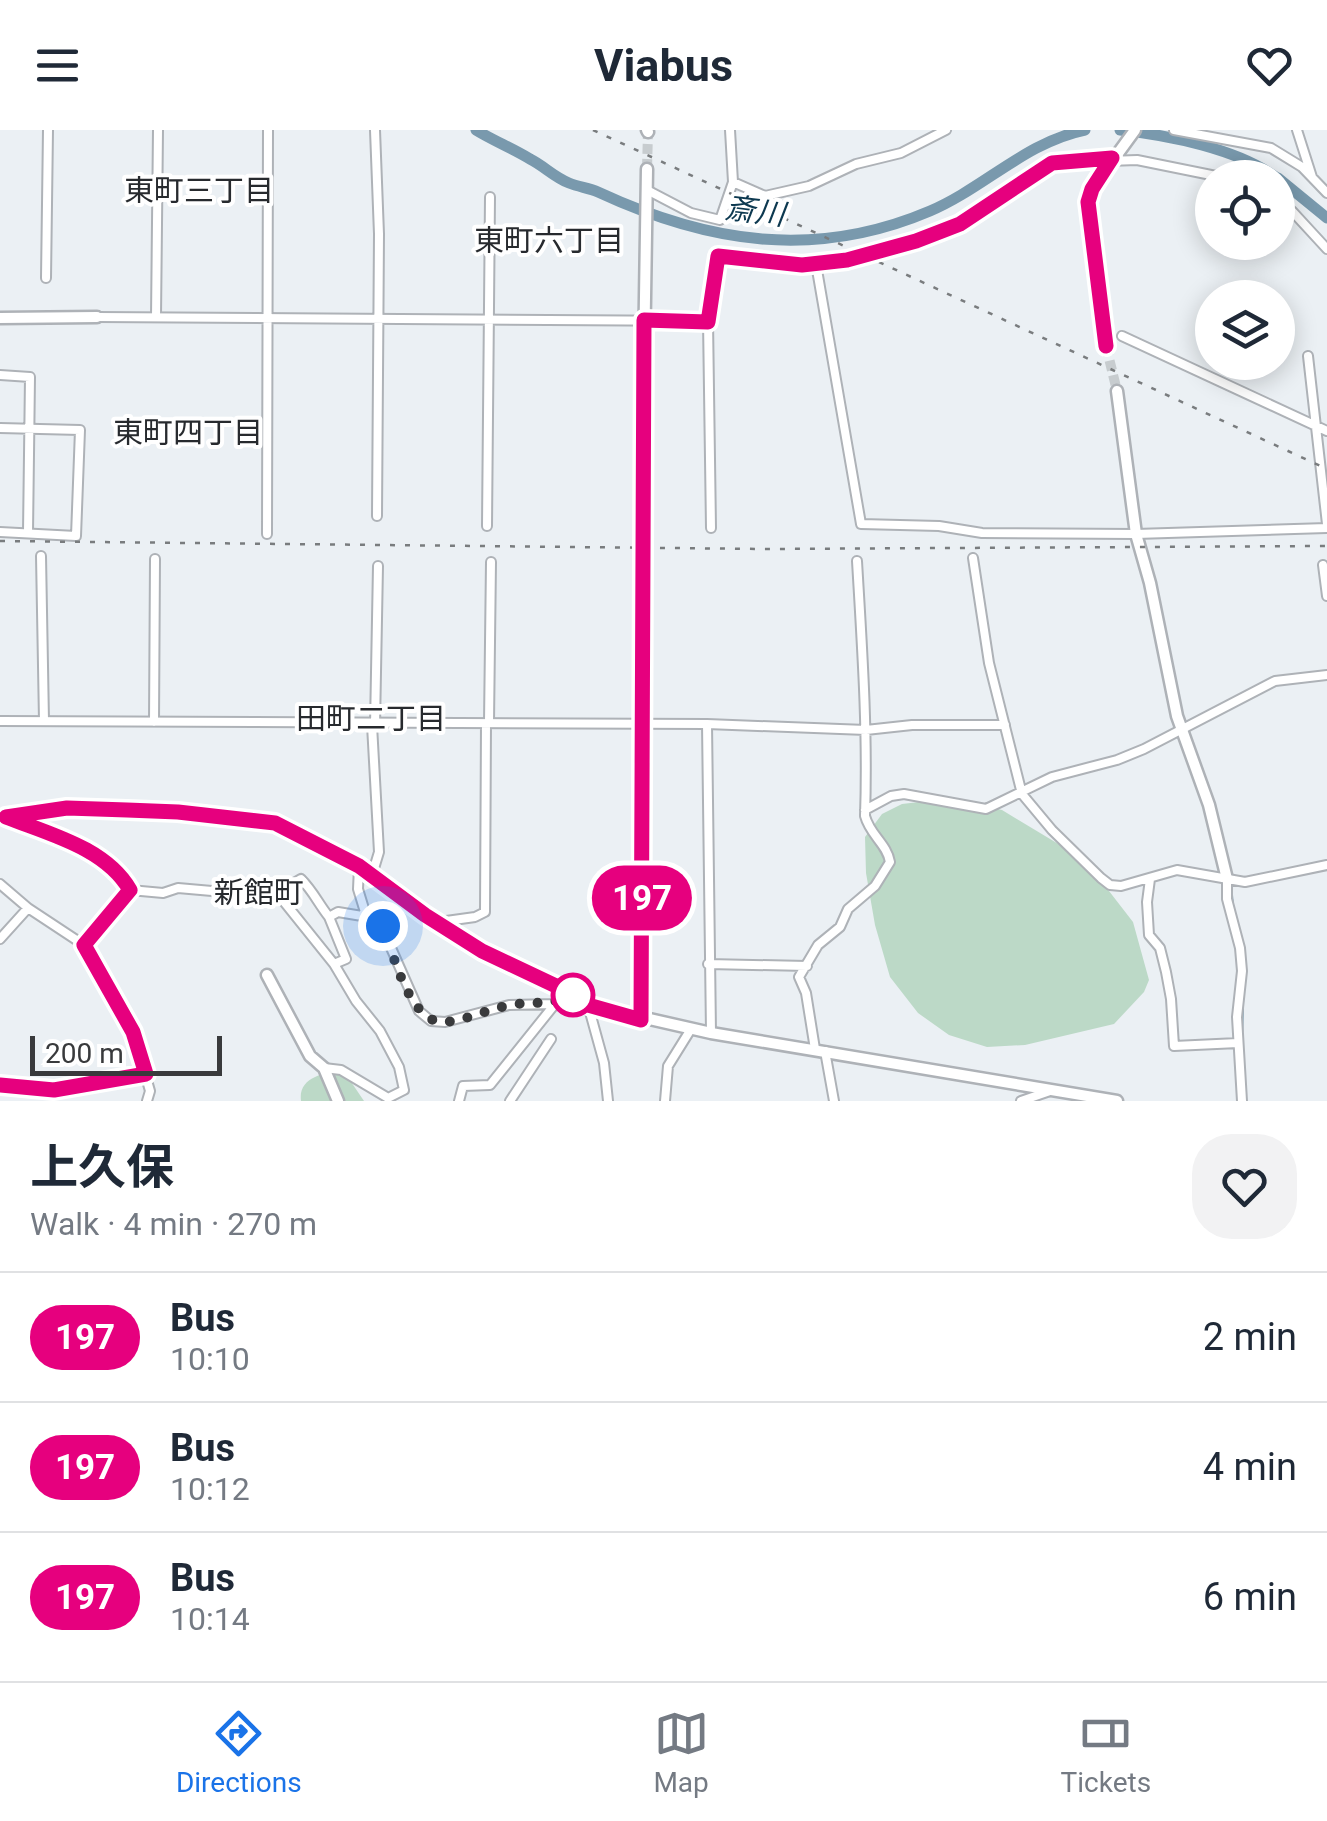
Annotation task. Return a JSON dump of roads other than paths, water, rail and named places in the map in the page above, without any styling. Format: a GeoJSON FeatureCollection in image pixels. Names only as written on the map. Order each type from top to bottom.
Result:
{"type":"FeatureCollection","features":[{"type":"Feature","properties":{"kind":"street"},"geometry":{"type":"LineString","coordinates":[[46,278],[48,130]]}},
{"type":"Feature","properties":{"kind":"street"},"geometry":{"type":"LineString","coordinates":[[156,317],[158,130]]}},
{"type":"Feature","properties":{"kind":"street"},"geometry":{"type":"LineString","coordinates":[[267,534],[268,130]]}},
{"type":"Feature","properties":{"kind":"street"},"geometry":{"type":"LineString","coordinates":[[376,130],[377,516]]}},
{"type":"Feature","properties":{"kind":"street"},"geometry":{"type":"LineString","coordinates":[[646,192],[692,213],[720,220],[733,182],[730,130]]}},
{"type":"Feature","properties":{"kind":"street"},"geometry":{"type":"LineString","coordinates":[[733,182],[765,196],[809,186],[856,164],[901,152],[946,130]]}},
{"type":"Feature","properties":{"kind":"street"},"geometry":{"type":"LineString","coordinates":[[1106,346],[1088,202],[1092,189],[1135,130]]}},
{"type":"Feature","properties":{"kind":"street"},"geometry":{"type":"LineString","coordinates":[[1174,130],[1271,148],[1285,155],[1327,193]]}},
{"type":"Feature","properties":{"kind":"street"},"geometry":{"type":"LineString","coordinates":[[1297,130],[1312,177]]}},
{"type":"Feature","properties":{"kind":"street"},"geometry":{"type":"LineString","coordinates":[[711,528],[708,322],[718,256],[816,264],[847,260],[960,224],[1052,163],[1114,157],[1195,172]]}},
{"type":"Feature","properties":{"kind":"street"},"geometry":{"type":"LineString","coordinates":[[641,1020],[647,169]]}},
{"type":"Feature","properties":{"kind":"street"},"geometry":{"type":"LineString","coordinates":[[487,526],[490,197]]}},
{"type":"Feature","properties":{"kind":"street"},"geometry":{"type":"LineString","coordinates":[[1295,214],[1327,249]]}},
{"type":"Feature","properties":{"kind":"street"},"geometry":{"type":"LineString","coordinates":[[816,264],[861,524],[939,526],[982,533],[1136,534],[1327,526],[1308,356]]}},
{"type":"Feature","properties":{"kind":"street"},"geometry":{"type":"LineString","coordinates":[[0,318],[708,322]]}},
{"type":"Feature","properties":{"kind":"street"},"geometry":{"type":"LineString","coordinates":[[1122,336],[1327,431]]}},
{"type":"Feature","properties":{"kind":"street"},"geometry":{"type":"LineString","coordinates":[[0,375],[30,377],[28,532]]}},
{"type":"Feature","properties":{"kind":"street"},"geometry":{"type":"LineString","coordinates":[[1117,391],[1136,534],[1183,731],[1209,806],[1227,879],[1226,898],[1240,948],[1238,1043],[1242,1101]]}},
{"type":"Feature","properties":{"kind":"street"},"geometry":{"type":"LineString","coordinates":[[0,428],[80,430],[76,536],[0,532]]}},
{"type":"Feature","properties":{"kind":"street"},"geometry":{"type":"LineString","coordinates":[[40,556],[44,721]]}},
{"type":"Feature","properties":{"kind":"street"},"geometry":{"type":"LineString","coordinates":[[973,558],[989,662],[1022,794],[1052,830],[1110,885],[1188,870],[1245,882],[1327,865]]}},
{"type":"Feature","properties":{"kind":"street"},"geometry":{"type":"LineString","coordinates":[[154,722],[155,560]]}},
{"type":"Feature","properties":{"kind":"street"},"geometry":{"type":"LineString","coordinates":[[834,1101],[799,977],[818,944],[840,927],[848,910],[888,869],[888,852],[868,827],[865,810],[866,730],[857,561]]}},
{"type":"Feature","properties":{"kind":"street"},"geometry":{"type":"LineString","coordinates":[[438,922],[476,917],[485,912],[490,562]]}},
{"type":"Feature","properties":{"kind":"street"},"geometry":{"type":"LineString","coordinates":[[1323,564],[1327,596]]}},
{"type":"Feature","properties":{"kind":"street"},"geometry":{"type":"LineString","coordinates":[[372,874],[379,852],[374,725],[378,566]]}},
{"type":"Feature","properties":{"kind":"street"},"geometry":{"type":"LineString","coordinates":[[865,810],[891,796],[904,794],[986,809],[1052,778],[1117,760],[1183,731],[1275,681],[1327,675]]}},
{"type":"Feature","properties":{"kind":"street"},"geometry":{"type":"LineString","coordinates":[[0,722],[706,724],[866,730],[1005,725]]}},
{"type":"Feature","properties":{"kind":"street"},"geometry":{"type":"LineString","coordinates":[[706,724],[711,1033]]}},
{"type":"Feature","properties":{"kind":"street"},"geometry":{"type":"LineString","coordinates":[[3,818],[67,808],[226,816],[275,823],[372,874],[482,951],[588,1005],[711,1033],[1116,1101]]}},
{"type":"Feature","properties":{"kind":"street"},"geometry":{"type":"LineString","coordinates":[[3,818],[84,848],[124,878],[130,890]]}},
{"type":"Feature","properties":{"kind":"street"},"geometry":{"type":"LineString","coordinates":[[359,866],[358,889],[365,912]]}},
{"type":"Feature","properties":{"kind":"street"},"geometry":{"type":"LineString","coordinates":[[324,1068],[341,1070],[388,1098],[404,1090],[404,1080],[388,1044],[334,964],[277,894],[301,879],[329,916],[346,959],[334,964]]}},
{"type":"Feature","properties":{"kind":"street"},"geometry":{"type":"LineString","coordinates":[[1150,879],[1146,902],[1149,935],[1160,948],[1166,972],[1174,1046],[1238,1043]]}},
{"type":"Feature","properties":{"kind":"street"},"geometry":{"type":"LineString","coordinates":[[0,884],[84,945],[133,1032],[150,1090],[147,1101]]}},
{"type":"Feature","properties":{"kind":"street"},"geometry":{"type":"LineString","coordinates":[[130,890],[163,893],[178,888],[246,894],[245,890]]}},
{"type":"Feature","properties":{"kind":"street"},"geometry":{"type":"LineString","coordinates":[[84,945],[130,890]]}},
{"type":"Feature","properties":{"kind":"street"},"geometry":{"type":"LineString","coordinates":[[0,939],[28,908]]}},
{"type":"Feature","properties":{"kind":"street"},"geometry":{"type":"LineString","coordinates":[[329,916],[338,912],[362,916],[365,912]]}},
{"type":"Feature","properties":{"kind":"street"},"geometry":{"type":"LineString","coordinates":[[365,912],[376,914],[419,1012],[431,1022],[446,1022],[509,1005],[556,1004]]}},
{"type":"Feature","properties":{"kind":"street"},"geometry":{"type":"LineString","coordinates":[[708,964],[806,966]]}},
{"type":"Feature","properties":{"kind":"street"},"geometry":{"type":"LineString","coordinates":[[267,975],[310,1056],[324,1068],[338,1101]]}},
{"type":"Feature","properties":{"kind":"street"},"geometry":{"type":"LineString","coordinates":[[459,1101],[463,1086],[490,1085],[556,1004],[573,994]]}},
{"type":"Feature","properties":{"kind":"street"},"geometry":{"type":"LineString","coordinates":[[588,1005],[604,1063],[608,1101]]}},
{"type":"Feature","properties":{"kind":"street"},"geometry":{"type":"LineString","coordinates":[[665,1101],[668,1066],[691,1029]]}},
{"type":"Feature","properties":{"kind":"street"},"geometry":{"type":"LineString","coordinates":[[510,1101],[552,1039]]}},
{"type":"Feature","properties":{"kind":"street"},"geometry":{"type":"LineString","coordinates":[[0,1085],[54,1090],[146,1074]]}},
{"type":"Feature","properties":{"kind":"street"},"geometry":{"type":"LineString","coordinates":[[1021,1101],[1054,1090]]}},
{"type":"Feature","properties":{"kind":"waterway","name":"斎川"},"geometry":{"type":"LineString","coordinates":[[476,130],[564,181],[680,223],[762,239],[803,240],[845,236],[930,211],[1043,144],[1085,130]]}},
{"type":"Feature","properties":{"kind":"waterway","name":"斎川"},"geometry":{"type":"LineString","coordinates":[[1120,130],[1180,140],[1245,160]]}},
{"type":"Feature","properties":{"kind":"waterway","name":"斎川"},"geometry":{"type":"LineString","coordinates":[[1295,192],[1327,218]]}},
{"type":"Feature","properties":{"kind":"waterway"},"geometry":{"type":"LineString","coordinates":[[1231,887],[1233,908]]}},
{"type":"Feature","properties":{"kind":"waterway"},"geometry":{"type":"LineString","coordinates":[[1238,925],[1244,948],[1244,986]]}},
{"type":"Feature","properties":{"kind":"waterway"},"geometry":{"type":"LineString","coordinates":[[1242,1032],[1243,994]]}},
{"type":"Feature","properties":{"kind":"tunnel"},"geometry":{"type":"LineString","coordinates":[[647,169],[648,132]]}},
{"type":"Feature","properties":{"kind":"tunnel"},"geometry":{"type":"LineString","coordinates":[[1106,346],[1117,391]]}},
{"type":"Feature","properties":{"kind":"railway"},"geometry":{"type":"LineString","coordinates":[[593,130],[1327,469]]}},
{"type":"Feature","properties":{"kind":"railway"},"geometry":{"type":"LineString","coordinates":[[0,541],[764,549],[1327,546]]}},
{"type":"Feature","properties":{"kind":"district","name":"東町三丁目"},"geometry":{"type":"Point","coordinates":[199,190]}},
{"type":"Feature","properties":{"kind":"district","name":"東町六丁目"},"geometry":{"type":"Point","coordinates":[549,240]}},
{"type":"Feature","properties":{"kind":"district","name":"東町四丁目"},"geometry":{"type":"Point","coordinates":[188,432]}},
{"type":"Feature","properties":{"kind":"district","name":"田町二丁目"},"geometry":{"type":"Point","coordinates":[371,718]}},
{"type":"Feature","properties":{"kind":"district","name":"新館町"},"geometry":{"type":"Point","coordinates":[259,892]}}]}
